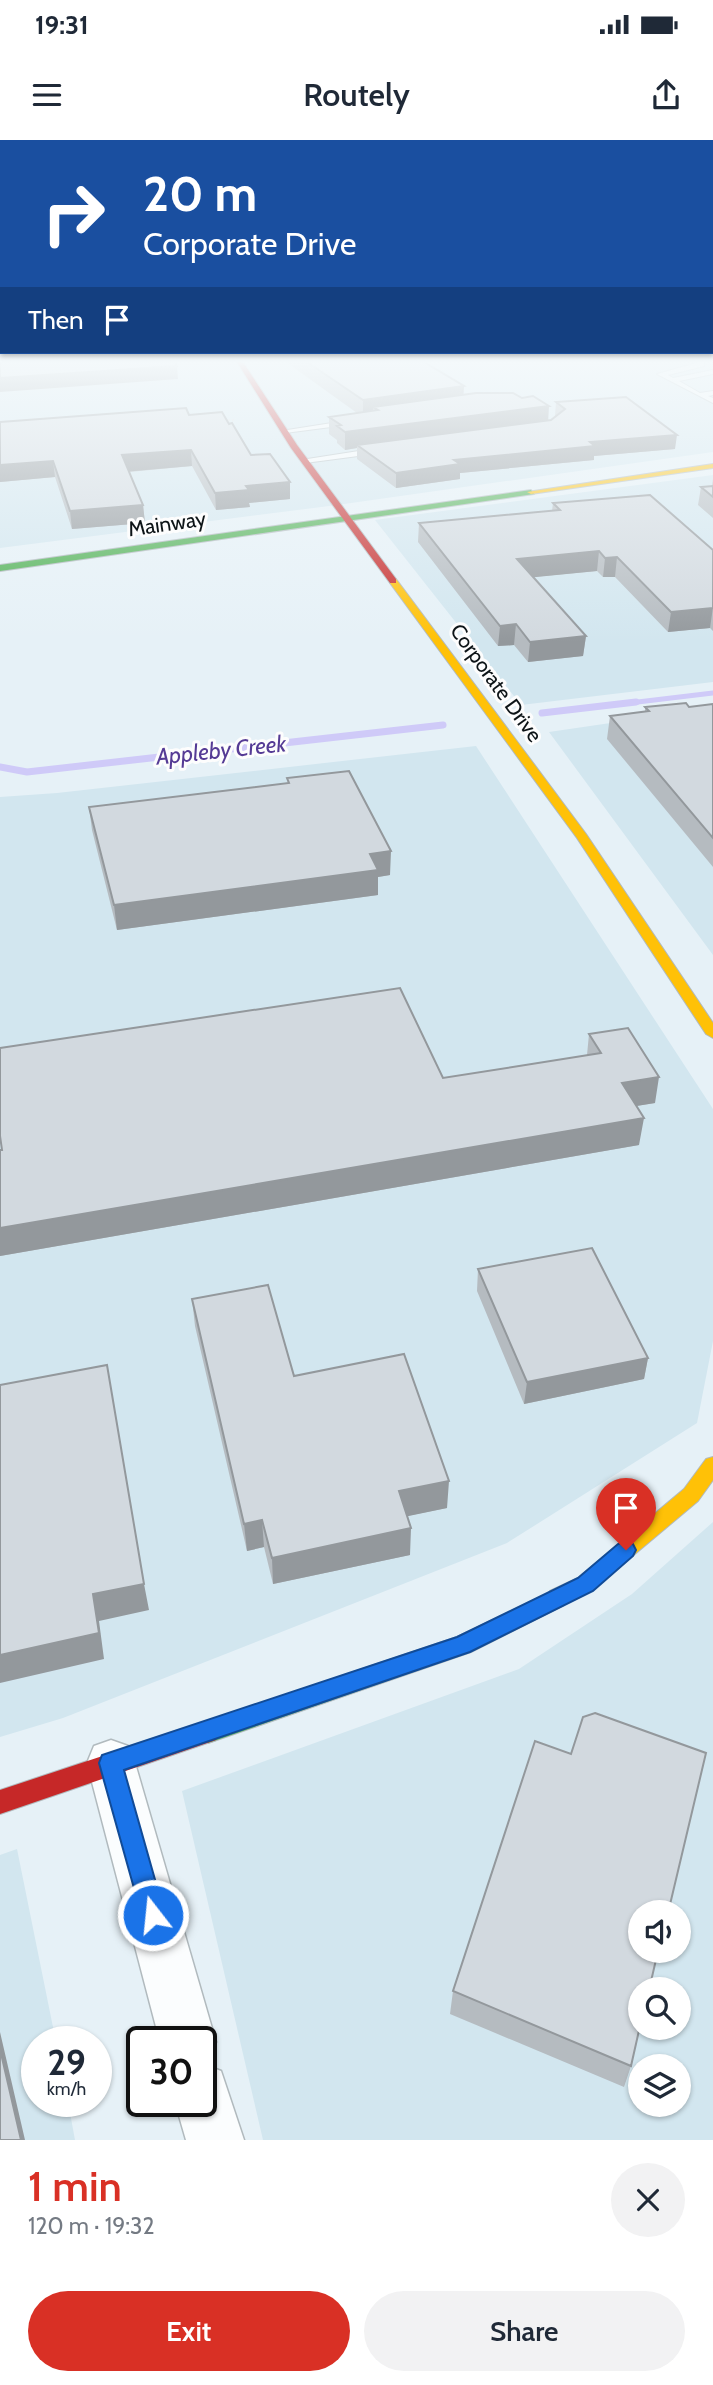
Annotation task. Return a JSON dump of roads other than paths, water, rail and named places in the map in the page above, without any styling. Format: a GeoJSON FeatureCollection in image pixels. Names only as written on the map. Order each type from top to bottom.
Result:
{"type":"FeatureCollection","features":[{"type":"Feature","properties":{"kind":"street","name":"Corporate Drive"},"geometry":{"type":"LineString","coordinates":[[302,455],[582,837],[713,1034]]}},
{"type":"Feature","properties":{"kind":"street","name":"Mainway"},"geometry":{"type":"LineString","coordinates":[[0,568],[713,466]]}},
{"type":"Feature","properties":{"kind":"street"},"geometry":{"type":"LineString","coordinates":[[0,1802],[463,1645],[585,1584],[691,1495],[713,1465]]}},
{"type":"Feature","properties":{"kind":"street"},"geometry":{"type":"LineString","coordinates":[[111,1763],[184,2026]]}},
{"type":"Feature","properties":{"kind":"street"},"geometry":{"type":"LineString","coordinates":[[208,2117],[215,2140]]}},
{"type":"Feature","properties":{"kind":"lane"},"geometry":{"type":"LineString","coordinates":[[305,460],[341,455]]}},
{"type":"Feature","properties":{"kind":"waterway","name":"Appleby Creek"},"geometry":{"type":"LineString","coordinates":[[621,704],[713,693]]}},
{"type":"Feature","properties":{"kind":"waterway","name":"Appleby Creek"},"geometry":{"type":"LineString","coordinates":[[542,713],[636,702]]}},
{"type":"Feature","properties":{"kind":"waterway","name":"Appleby Creek"},"geometry":{"type":"LineString","coordinates":[[0,767],[27,772],[443,725]]}}]}
